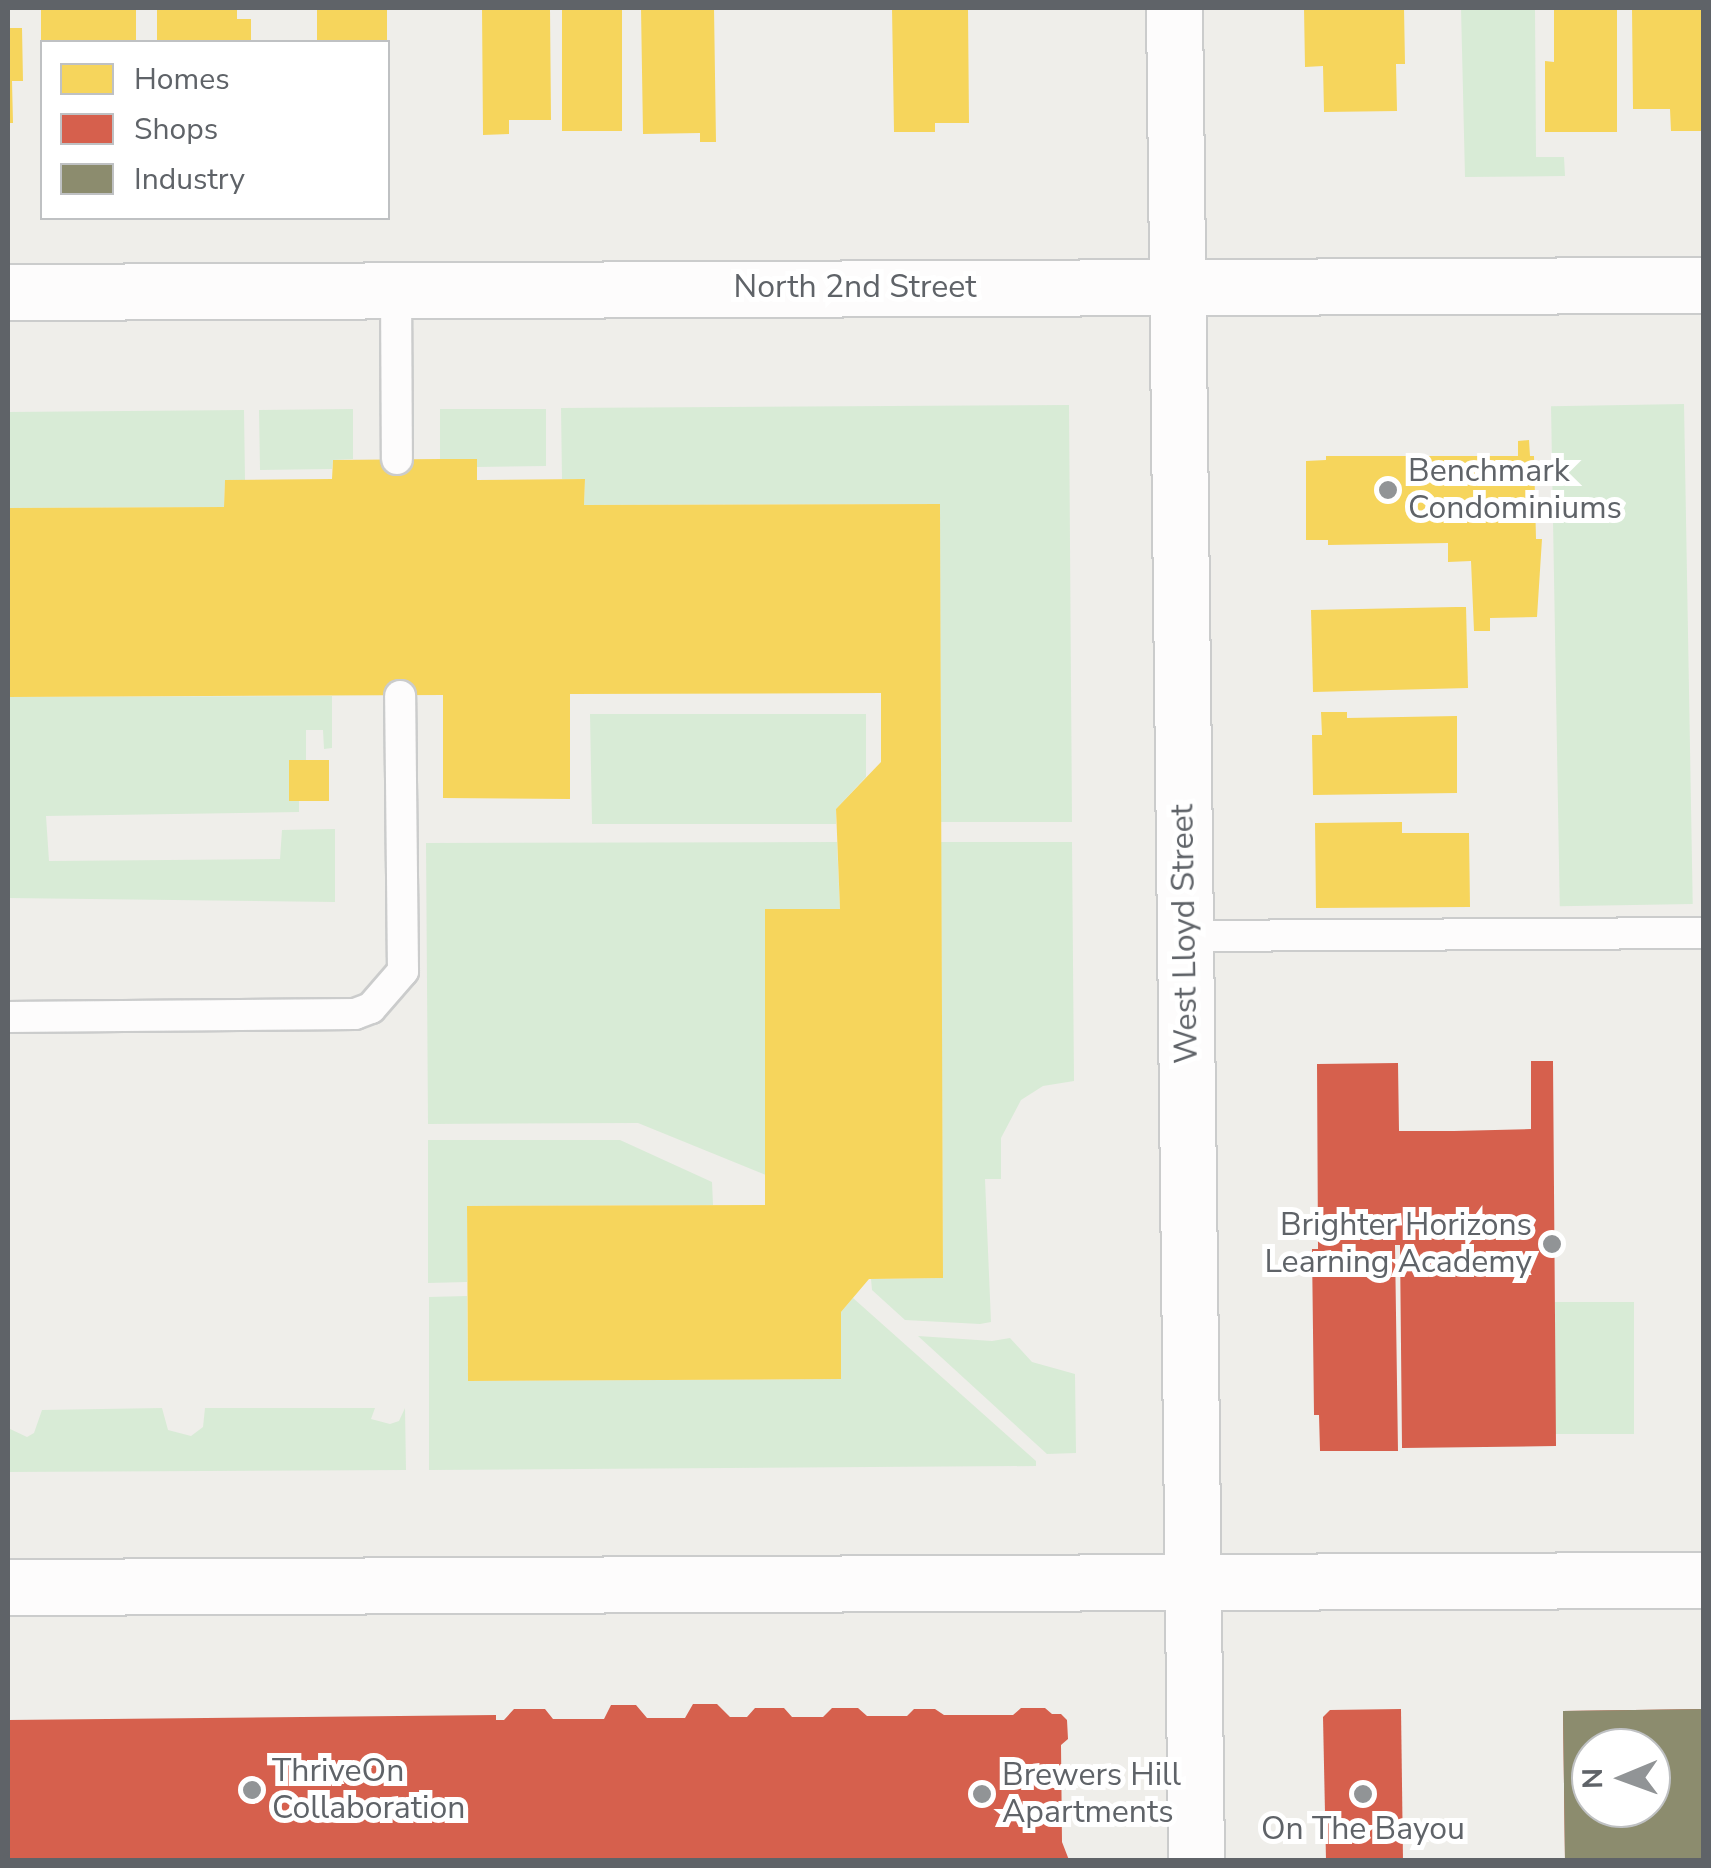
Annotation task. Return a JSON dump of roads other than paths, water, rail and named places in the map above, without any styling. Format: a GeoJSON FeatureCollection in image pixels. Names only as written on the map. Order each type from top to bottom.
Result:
{"type":"FeatureCollection","features":[{"type":"Feature","properties":{"kind":"street","name":"West Lloyd Street"},"geometry":{"type":"LineString","coordinates":[[1174,8],[1196,1860]]}},
{"type":"Feature","properties":{"kind":"street","name":"North 2nd Street"},"geometry":{"type":"LineString","coordinates":[[8,292],[1704,286]]}},
{"type":"Feature","properties":{"kind":"street"},"geometry":{"type":"LineString","coordinates":[[8,1588],[1704,1580]]}},
{"type":"Feature","properties":{"kind":"lane"},"geometry":{"type":"LineString","coordinates":[[396,288],[398,459]]}},
{"type":"Feature","properties":{"kind":"lane"},"geometry":{"type":"LineString","coordinates":[[8,1017],[339,1014],[370,1008],[403,970],[400,696]]}},
{"type":"Feature","properties":{"kind":"lane"},"geometry":{"type":"LineString","coordinates":[[1185,936],[1704,933]]}},
{"type":"Feature","properties":{"kind":"place","name":"Benchmark Condominiums"},"geometry":{"type":"Point","coordinates":[1388,490]}},
{"type":"Feature","properties":{"kind":"place","name":"Brighter Horizons Learning Academy"},"geometry":{"type":"Point","coordinates":[1552,1244]}},
{"type":"Feature","properties":{"kind":"place","name":"ThriveOn Collaboration"},"geometry":{"type":"Point","coordinates":[252,1790]}},
{"type":"Feature","properties":{"kind":"place","name":"Brewers Hill Apartments"},"geometry":{"type":"Point","coordinates":[982,1794]}},
{"type":"Feature","properties":{"kind":"place","name":"On The Bayou"},"geometry":{"type":"Point","coordinates":[1363,1794]}}]}
